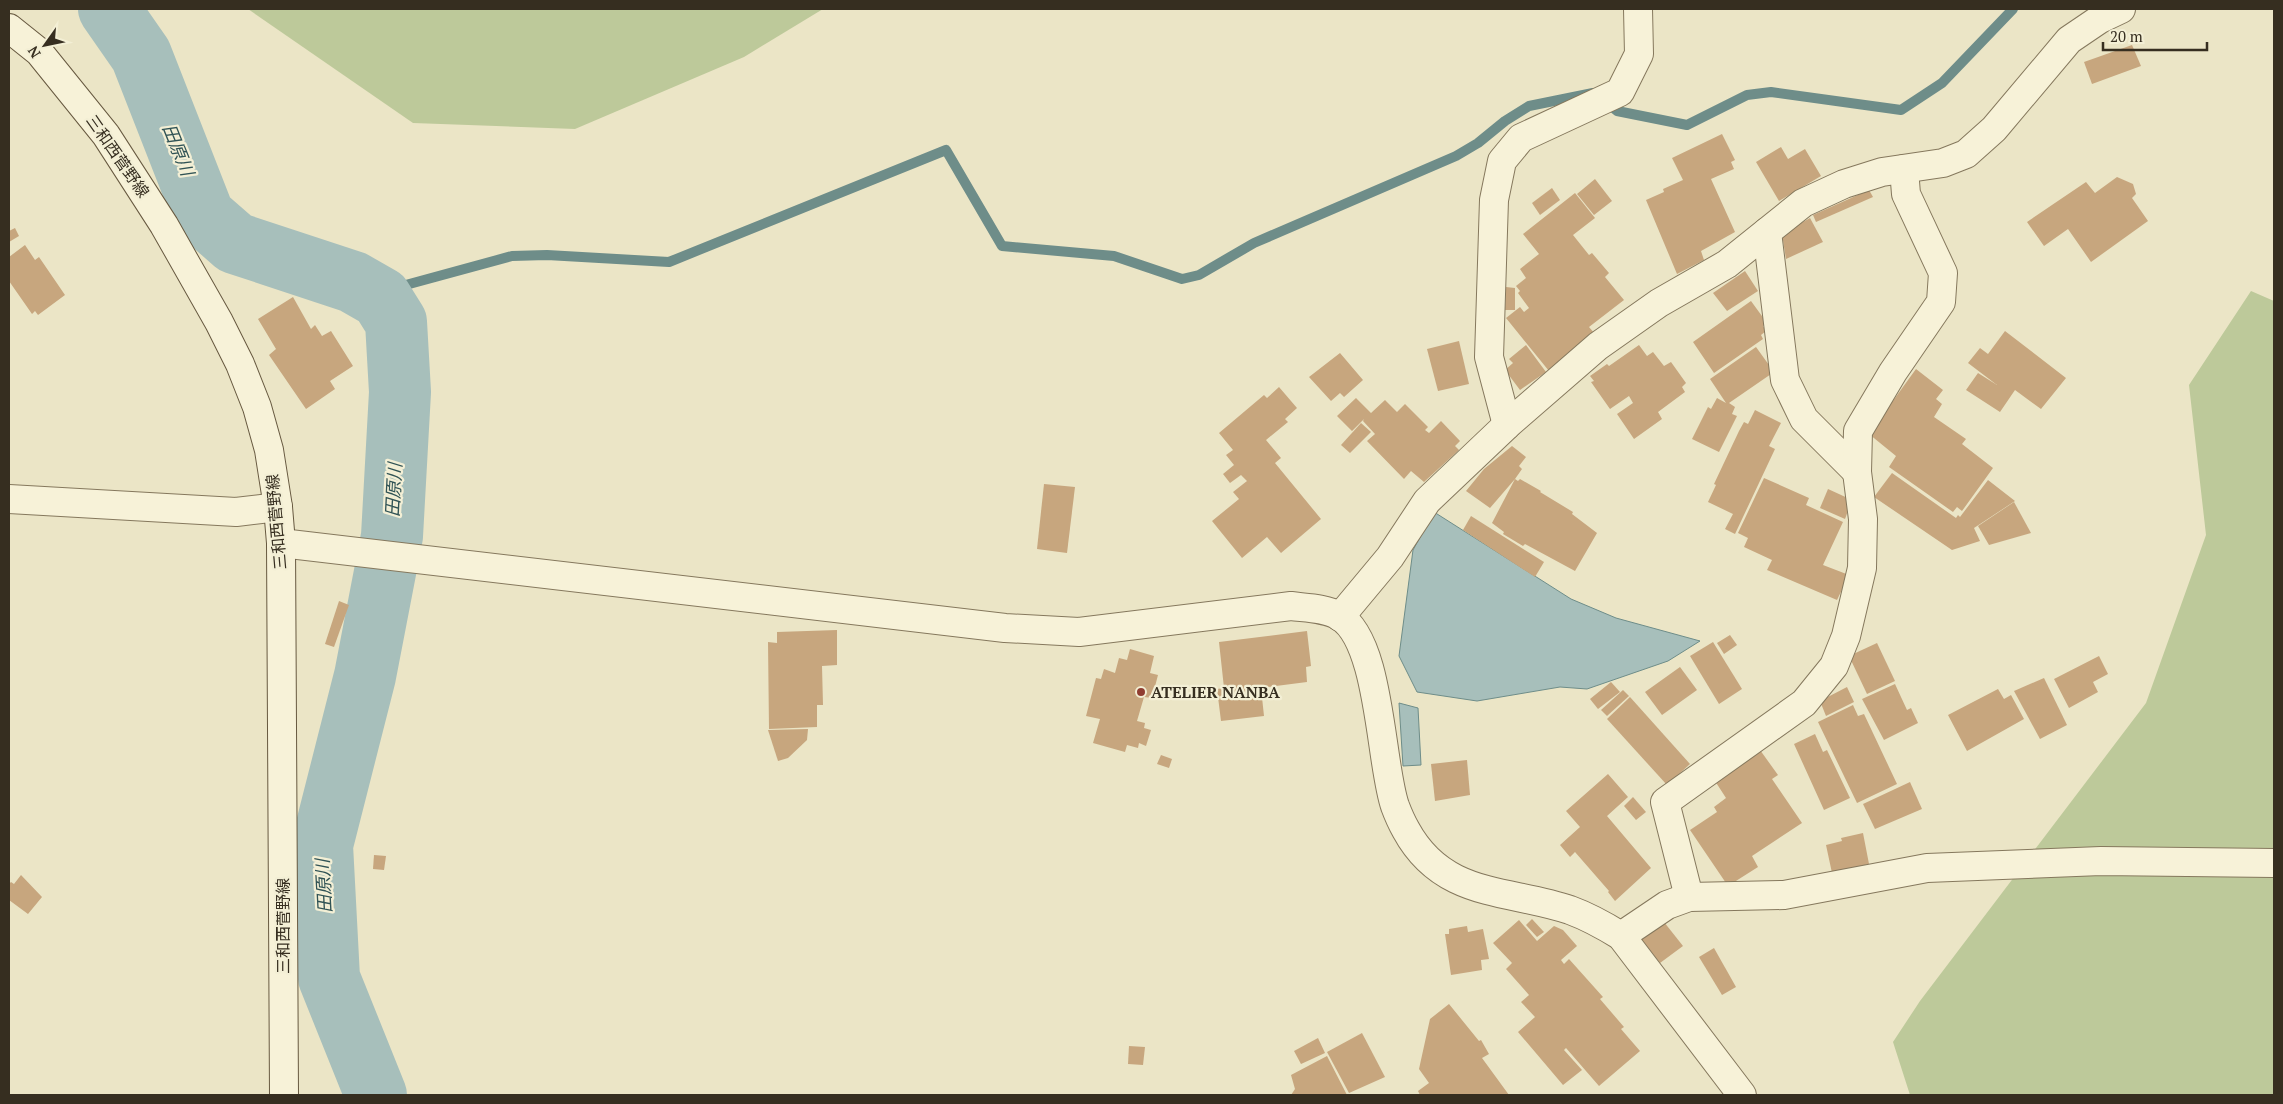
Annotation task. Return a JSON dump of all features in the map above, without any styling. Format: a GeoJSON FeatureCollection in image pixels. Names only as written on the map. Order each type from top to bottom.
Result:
{"type":"FeatureCollection","features":[{"type":"Feature","properties":{"kind":"street"},"geometry":{"type":"LineString","coordinates":[[1507,425],[1489,358],[1494,200],[1502,161],[1522,138],[1620,92],[1640,54],[1638,9]]}},
{"type":"Feature","properties":{"kind":"street"},"geometry":{"type":"LineString","coordinates":[[1340,617],[1390,557],[1428,501],[1507,425],[1598,346],[1659,303],[1727,264],[1803,202],[1882,172],[1943,163],[1966,154],[1994,129],[2069,40],[2100,19],[2120,9]]}},
{"type":"Feature","properties":{"kind":"street","name":"三和西菅野線"},"geometry":{"type":"LineString","coordinates":[[9,28],[39,52],[106,135],[164,225],[219,322],[240,364],[257,407],[269,450],[278,508],[281,544],[284,1095]]}},
{"type":"Feature","properties":{"kind":"street"},"geometry":{"type":"LineString","coordinates":[[1688,897],[1665,802],[1804,703],[1834,666],[1846,636],[1862,568],[1863,519],[1857,472],[1858,431],[1893,372],[1941,302],[1943,273],[1906,194],[1904,169]]}},
{"type":"Feature","properties":{"kind":"street"},"geometry":{"type":"LineString","coordinates":[[1767,232],[1785,380],[1804,419],[1857,472]]}},
{"type":"Feature","properties":{"kind":"street"},"geometry":{"type":"LineString","coordinates":[[9,499],[236,512],[278,508]]}},
{"type":"Feature","properties":{"kind":"street"},"geometry":{"type":"LineString","coordinates":[[281,544],[1005,628],[1079,632],[1291,606],[1324,610],[1340,617],[1356,635],[1372,677],[1394,806],[1407,832],[1422,853],[1443,874],[1474,887],[1570,910],[1599,922],[1621,936],[1742,1095]]}},
{"type":"Feature","properties":{"kind":"street"},"geometry":{"type":"LineString","coordinates":[[1621,936],[1667,905],[1688,897],[1784,895],[1927,868],[2101,861],[2274,863]]}},
{"type":"Feature","properties":{"kind":"green space"},"geometry":{"type":"Polygon","coordinates":[[[248,9],[823,9],[744,57],[575,129],[413,123],[248,9]]]}},
{"type":"Feature","properties":{"kind":"green space"},"geometry":{"type":"Polygon","coordinates":[[[2251,291],[2274,301],[2274,1095],[1910,1095],[1893,1042],[1920,1001],[2146,703],[2206,535],[2189,385],[2251,291]]]}},
{"type":"Feature","properties":{"kind":"water"},"geometry":{"type":"Polygon","coordinates":[[[1434,512],[1571,599],[1616,618],[1700,641],[1668,661],[1587,689],[1560,687],[1477,701],[1417,692],[1399,656],[1413,550],[1434,512]]]}},
{"type":"Feature","properties":{"kind":"water"},"geometry":{"type":"Polygon","coordinates":[[[1399,703],[1418,708],[1421,765],[1403,766],[1399,703]]]}},
{"type":"Feature","properties":{"kind":"building"},"geometry":{"type":"Polygon","coordinates":[[[2132,45],[2141,66],[2092,84],[2084,62],[2132,45]]]}},
{"type":"Feature","properties":{"kind":"building"},"geometry":{"type":"Polygon","coordinates":[[[1722,134],[1735,160],[1731,162],[1734,169],[1711,179],[1735,232],[1701,251],[1704,260],[1677,274],[1646,200],[1664,192],[1663,189],[1683,180],[1672,158],[1722,134]]]}},
{"type":"Feature","properties":{"kind":"building"},"geometry":{"type":"Polygon","coordinates":[[[1781,147],[1788,159],[1805,149],[1821,176],[1779,201],[1756,162],[1781,147]]]}},
{"type":"Feature","properties":{"kind":"building"},"geometry":{"type":"Polygon","coordinates":[[[2117,177],[2133,184],[2136,194],[2132,198],[2148,221],[2091,262],[2068,229],[2044,246],[2027,222],[2086,182],[2095,193],[2117,177]]]}},
{"type":"Feature","properties":{"kind":"building"},"geometry":{"type":"Polygon","coordinates":[[[1595,179],[1612,201],[1594,215],[1577,194],[1595,179]]]}},
{"type":"Feature","properties":{"kind":"building"},"geometry":{"type":"Polygon","coordinates":[[[1552,188],[1560,200],[1540,215],[1532,203],[1552,188]]]}},
{"type":"Feature","properties":{"kind":"building"},"geometry":{"type":"Polygon","coordinates":[[[1869,190],[1873,197],[1816,222],[1813,215],[1869,190]]]}},
{"type":"Feature","properties":{"kind":"building"},"geometry":{"type":"Polygon","coordinates":[[[1575,193],[1595,218],[1573,235],[1589,255],[1592,253],[1609,273],[1605,277],[1624,300],[1589,327],[1595,334],[1549,371],[1506,318],[1520,307],[1524,312],[1529,308],[1518,293],[1520,291],[1516,286],[1526,278],[1520,269],[1539,254],[1523,234],[1575,193]]]}},
{"type":"Feature","properties":{"kind":"building"},"geometry":{"type":"Polygon","coordinates":[[[1810,218],[1823,242],[1786,259],[1782,234],[1810,218]]]}},
{"type":"Feature","properties":{"kind":"building"},"geometry":{"type":"Polygon","coordinates":[[[15,228],[19,236],[9,242],[9,231],[15,228]]]}},
{"type":"Feature","properties":{"kind":"building"},"geometry":{"type":"Polygon","coordinates":[[[25,245],[35,260],[39,257],[65,295],[38,315],[35,311],[32,314],[9,281],[9,257],[25,245]]]}},
{"type":"Feature","properties":{"kind":"building"},"geometry":{"type":"Polygon","coordinates":[[[1745,271],[1758,291],[1727,311],[1713,293],[1745,271]]]}},
{"type":"Feature","properties":{"kind":"building"},"geometry":{"type":"Polygon","coordinates":[[[1506,287],[1515,288],[1515,310],[1505,310],[1506,287]]]}},
{"type":"Feature","properties":{"kind":"building"},"geometry":{"type":"Polygon","coordinates":[[[293,297],[311,329],[315,325],[322,336],[331,331],[353,366],[330,381],[335,389],[306,409],[269,355],[276,349],[258,319],[293,297]]]}},
{"type":"Feature","properties":{"kind":"building"},"geometry":{"type":"Polygon","coordinates":[[[1751,301],[1767,323],[1763,326],[1766,331],[1761,335],[1763,339],[1714,373],[1693,342],[1751,301]]]}},
{"type":"Feature","properties":{"kind":"building"},"geometry":{"type":"Polygon","coordinates":[[[2005,331],[2066,378],[2041,409],[2015,390],[2000,412],[1966,390],[1978,373],[1997,385],[1968,363],[1980,348],[1988,354],[2005,331]]]}},
{"type":"Feature","properties":{"kind":"building"},"geometry":{"type":"Polygon","coordinates":[[[1459,341],[1469,384],[1438,391],[1427,349],[1459,341]]]}},
{"type":"Feature","properties":{"kind":"building"},"geometry":{"type":"Polygon","coordinates":[[[1526,345],[1546,372],[1520,390],[1505,370],[1513,363],[1509,359],[1526,345]]]}},
{"type":"Feature","properties":{"kind":"building"},"geometry":{"type":"Polygon","coordinates":[[[1639,345],[1647,356],[1653,352],[1664,366],[1671,362],[1686,383],[1682,387],[1685,392],[1658,412],[1662,419],[1634,439],[1617,414],[1633,403],[1629,396],[1610,409],[1591,382],[1594,381],[1590,376],[1607,364],[1609,366],[1639,345]]]}},
{"type":"Feature","properties":{"kind":"building"},"geometry":{"type":"Polygon","coordinates":[[[1756,347],[1774,372],[1729,403],[1735,407],[1732,414],[1737,416],[1719,452],[1692,439],[1708,407],[1711,409],[1717,398],[1726,403],[1710,379],[1756,347]]]}},
{"type":"Feature","properties":{"kind":"building"},"geometry":{"type":"Polygon","coordinates":[[[1340,353],[1363,380],[1344,397],[1340,393],[1331,401],[1309,377],[1340,353]]]}},
{"type":"Feature","properties":{"kind":"building"},"geometry":{"type":"Polygon","coordinates":[[[1916,369],[1943,390],[1936,399],[1942,404],[1934,417],[1966,439],[1962,444],[1993,468],[1962,511],[1957,507],[1953,512],[1889,467],[1896,456],[1869,434],[1916,369]]]}},
{"type":"Feature","properties":{"kind":"building"},"geometry":{"type":"Polygon","coordinates":[[[1279,387],[1297,408],[1285,419],[1288,422],[1266,440],[1281,458],[1275,463],[1321,519],[1281,553],[1267,537],[1242,558],[1212,521],[1239,499],[1233,492],[1247,481],[1241,475],[1230,483],[1223,474],[1234,465],[1226,455],[1233,450],[1219,433],[1264,395],[1267,398],[1279,387]]]}},
{"type":"Feature","properties":{"kind":"building"},"geometry":{"type":"Polygon","coordinates":[[[1356,398],[1371,413],[1385,400],[1397,412],[1405,404],[1428,427],[1425,430],[1429,433],[1441,421],[1460,441],[1455,446],[1459,450],[1424,482],[1411,471],[1404,479],[1367,441],[1375,434],[1363,421],[1364,419],[1352,431],[1337,416],[1356,398]]]}},
{"type":"Feature","properties":{"kind":"building"},"geometry":{"type":"Polygon","coordinates":[[[1755,410],[1781,423],[1769,446],[1775,449],[1735,534],[1725,529],[1733,514],[1708,502],[1716,485],[1714,484],[1739,431],[1744,422],[1748,424],[1755,410]]]}},
{"type":"Feature","properties":{"kind":"building"},"geometry":{"type":"Polygon","coordinates":[[[1361,423],[1371,432],[1350,453],[1341,445],[1361,423]]]}},
{"type":"Feature","properties":{"kind":"building"},"geometry":{"type":"Polygon","coordinates":[[[1512,446],[1526,457],[1519,466],[1522,469],[1490,508],[1466,491],[1484,469],[1512,446]]]}},
{"type":"Feature","properties":{"kind":"building"},"geometry":{"type":"Polygon","coordinates":[[[1892,473],[1956,518],[1958,515],[1960,517],[1988,480],[2015,501],[1974,528],[1980,541],[1952,550],[1874,497],[1892,473]]]}},
{"type":"Feature","properties":{"kind":"building"},"geometry":{"type":"Polygon","coordinates":[[[1764,478],[1809,498],[1806,505],[1843,522],[1823,565],[1849,575],[1837,600],[1767,570],[1772,560],[1744,547],[1748,538],[1738,533],[1764,478]]]}},
{"type":"Feature","properties":{"kind":"building"},"geometry":{"type":"Polygon","coordinates":[[[1515,479],[1518,481],[1520,479],[1573,512],[1572,514],[1597,533],[1575,571],[1525,544],[1523,546],[1503,534],[1504,532],[1492,523],[1515,479]]]}},
{"type":"Feature","properties":{"kind":"building"},"geometry":{"type":"Polygon","coordinates":[[[1044,484],[1075,487],[1067,553],[1037,549],[1044,484]]]}},
{"type":"Feature","properties":{"kind":"building"},"geometry":{"type":"Polygon","coordinates":[[[1828,489],[1852,500],[1845,519],[1820,508],[1828,489]]]}},
{"type":"Feature","properties":{"kind":"building"},"geometry":{"type":"Polygon","coordinates":[[[2014,502],[2031,533],[1989,545],[1978,526],[2014,502]]]}},
{"type":"Feature","properties":{"kind":"building"},"geometry":{"type":"Polygon","coordinates":[[[1471,516],[1544,562],[1535,577],[1463,530],[1471,516]]]}},
{"type":"Feature","properties":{"kind":"building"},"geometry":{"type":"Polygon","coordinates":[[[339,601],[349,605],[334,647],[325,644],[339,601]]]}},
{"type":"Feature","properties":{"kind":"building"},"geometry":{"type":"Polygon","coordinates":[[[837,630],[837,665],[822,666],[823,705],[817,705],[817,727],[769,729],[768,642],[777,643],[777,632],[837,630]]]}},
{"type":"Feature","properties":{"kind":"building"},"geometry":{"type":"Polygon","coordinates":[[[1307,631],[1311,666],[1306,667],[1307,682],[1261,688],[1264,716],[1221,721],[1217,689],[1224,688],[1219,642],[1307,631]]]}},
{"type":"Feature","properties":{"kind":"building"},"geometry":{"type":"Polygon","coordinates":[[[1730,635],[1737,645],[1724,654],[1717,643],[1730,635]]]}},
{"type":"Feature","properties":{"kind":"building"},"geometry":{"type":"Polygon","coordinates":[[[1713,642],[1742,689],[1719,704],[1690,656],[1713,642]]]}},
{"type":"Feature","properties":{"kind":"building"},"geometry":{"type":"Polygon","coordinates":[[[1877,643],[1895,681],[1867,694],[1849,656],[1877,643]]]}},
{"type":"Feature","properties":{"kind":"building"},"geometry":{"type":"Polygon","coordinates":[[[1130,649],[1154,656],[1150,673],[1158,675],[1152,698],[1144,697],[1137,721],[1145,723],[1144,728],[1151,730],[1146,746],[1139,743],[1138,748],[1127,745],[1125,752],[1093,743],[1100,719],[1086,716],[1096,678],[1101,679],[1104,669],[1115,673],[1119,658],[1127,660],[1130,649]]]}},
{"type":"Feature","properties":{"kind":"building"},"geometry":{"type":"Polygon","coordinates":[[[2099,656],[2108,674],[2093,682],[2098,692],[2069,708],[2054,679],[2099,656]]]}},
{"type":"Feature","properties":{"kind":"building"},"geometry":{"type":"Polygon","coordinates":[[[1680,667],[1697,690],[1662,715],[1645,692],[1680,667]]]}},
{"type":"Feature","properties":{"kind":"building"},"geometry":{"type":"Polygon","coordinates":[[[2044,678],[2067,725],[2040,739],[2014,691],[2044,678]]]}},
{"type":"Feature","properties":{"kind":"building"},"geometry":{"type":"Polygon","coordinates":[[[1611,682],[1620,692],[1598,709],[1590,699],[1611,682]]]}},
{"type":"Feature","properties":{"kind":"building"},"geometry":{"type":"Polygon","coordinates":[[[1895,684],[1907,710],[1911,708],[1918,723],[1884,740],[1862,699],[1895,684]]]}},
{"type":"Feature","properties":{"kind":"building"},"geometry":{"type":"Polygon","coordinates":[[[1847,687],[1854,702],[1826,716],[1820,701],[1847,687]]]}},
{"type":"Feature","properties":{"kind":"building"},"geometry":{"type":"Polygon","coordinates":[[[1998,689],[2004,699],[2011,695],[2024,719],[1967,751],[1948,715],[1998,689]]]}},
{"type":"Feature","properties":{"kind":"building"},"geometry":{"type":"Polygon","coordinates":[[[1623,690],[1629,696],[1607,716],[1601,710],[1623,690]]]}},
{"type":"Feature","properties":{"kind":"building"},"geometry":{"type":"Polygon","coordinates":[[[1630,697],[1690,764],[1667,785],[1607,719],[1630,697]]]}},
{"type":"Feature","properties":{"kind":"building"},"geometry":{"type":"Polygon","coordinates":[[[1853,705],[1858,716],[1864,714],[1897,784],[1857,803],[1818,722],[1853,705]]]}},
{"type":"Feature","properties":{"kind":"building"},"geometry":{"type":"Polygon","coordinates":[[[808,729],[807,740],[788,758],[778,761],[768,730],[808,729]]]}},
{"type":"Feature","properties":{"kind":"building"},"geometry":{"type":"Polygon","coordinates":[[[1815,734],[1823,752],[1827,750],[1850,798],[1824,810],[1794,744],[1815,734]]]}},
{"type":"Feature","properties":{"kind":"building"},"geometry":{"type":"Polygon","coordinates":[[[1760,750],[1778,775],[1772,779],[1802,823],[1752,856],[1758,867],[1728,886],[1690,830],[1717,812],[1714,807],[1726,798],[1715,781],[1760,750]]]}},
{"type":"Feature","properties":{"kind":"building"},"geometry":{"type":"Polygon","coordinates":[[[1161,755],[1172,759],[1169,768],[1157,764],[1161,755]]]}},
{"type":"Feature","properties":{"kind":"building"},"geometry":{"type":"Polygon","coordinates":[[[1467,760],[1470,795],[1435,801],[1431,764],[1467,760]]]}},
{"type":"Feature","properties":{"kind":"building"},"geometry":{"type":"Polygon","coordinates":[[[1608,774],[1628,797],[1607,816],[1651,868],[1615,901],[1609,891],[1575,852],[1570,857],[1560,845],[1580,827],[1566,811],[1608,774]]]}},
{"type":"Feature","properties":{"kind":"building"},"geometry":{"type":"Polygon","coordinates":[[[1910,782],[1922,809],[1875,829],[1863,804],[1910,782]]]}},
{"type":"Feature","properties":{"kind":"building"},"geometry":{"type":"Polygon","coordinates":[[[1633,797],[1646,812],[1636,820],[1624,806],[1633,797]]]}},
{"type":"Feature","properties":{"kind":"building"},"geometry":{"type":"Polygon","coordinates":[[[1863,833],[1869,864],[1832,873],[1826,845],[1842,841],[1841,838],[1863,833]]]}},
{"type":"Feature","properties":{"kind":"building"},"geometry":{"type":"Polygon","coordinates":[[[374,855],[386,856],[384,870],[373,869],[374,855]]]}},
{"type":"Feature","properties":{"kind":"building"},"geometry":{"type":"Polygon","coordinates":[[[21,875],[42,897],[28,914],[9,900],[9,884],[11,882],[14,884],[21,875]]]}},
{"type":"Feature","properties":{"kind":"building"},"geometry":{"type":"Polygon","coordinates":[[[1532,919],[1544,932],[1537,937],[1526,925],[1532,919]]]}},
{"type":"Feature","properties":{"kind":"building"},"geometry":{"type":"Polygon","coordinates":[[[1519,920],[1537,941],[1554,926],[1563,930],[1577,946],[1561,960],[1564,964],[1569,959],[1603,997],[1600,999],[1624,1027],[1621,1029],[1640,1051],[1599,1086],[1566,1048],[1564,1050],[1582,1070],[1563,1085],[1518,1032],[1535,1017],[1521,1002],[1529,995],[1506,969],[1512,963],[1493,943],[1519,920]]]}},
{"type":"Feature","properties":{"kind":"building"},"geometry":{"type":"Polygon","coordinates":[[[1664,922],[1683,946],[1660,963],[1641,939],[1664,922]]]}},
{"type":"Feature","properties":{"kind":"building"},"geometry":{"type":"Polygon","coordinates":[[[1467,926],[1468,932],[1483,929],[1489,959],[1481,960],[1482,970],[1451,975],[1445,934],[1449,934],[1449,929],[1467,926]]]}},
{"type":"Feature","properties":{"kind":"building"},"geometry":{"type":"Polygon","coordinates":[[[1714,948],[1736,987],[1722,995],[1699,957],[1714,948]]]}},
{"type":"Feature","properties":{"kind":"building"},"geometry":{"type":"Polygon","coordinates":[[[1449,1004],[1479,1041],[1481,1040],[1489,1054],[1482,1058],[1509,1095],[1420,1095],[1418,1091],[1429,1083],[1419,1069],[1430,1019],[1449,1004]]]}},
{"type":"Feature","properties":{"kind":"building"},"geometry":{"type":"Polygon","coordinates":[[[1362,1033],[1385,1077],[1349,1093],[1327,1052],[1362,1033]]]}},
{"type":"Feature","properties":{"kind":"building"},"geometry":{"type":"Polygon","coordinates":[[[1318,1038],[1325,1053],[1301,1064],[1294,1051],[1318,1038]]]}},
{"type":"Feature","properties":{"kind":"building"},"geometry":{"type":"Polygon","coordinates":[[[1129,1046],[1145,1047],[1143,1065],[1128,1064],[1129,1046]]]}},
{"type":"Feature","properties":{"kind":"building"},"geometry":{"type":"Polygon","coordinates":[[[1327,1056],[1347,1095],[1291,1095],[1295,1089],[1291,1075],[1327,1056]]]}},
{"type":"Feature","properties":{"kind":"waterway","name":"田原川"},"geometry":{"type":"LineString","coordinates":[[109,9],[141,55],[204,216],[235,243],[353,282],[381,298],[396,322],[400,392],[392,536],[365,676],[322,845],[329,978],[376,1095]]}},
{"type":"Feature","properties":{"kind":"waterway"},"geometry":{"type":"LineString","coordinates":[[1605,101],[1617,111],[1687,125],[1747,95],[1771,92],[1901,110],[1942,83],[2013,9]]}},
{"type":"Feature","properties":{"kind":"waterway"},"geometry":{"type":"LineString","coordinates":[[381,298],[402,286],[512,256],[547,255],[669,262],[946,150],[1002,246],[1114,256],[1182,279],[1199,275],[1254,243],[1456,156],[1478,143],[1505,121],[1529,106],[1593,93]]}},
{"type":"Feature","properties":{"kind":"place","name":"ATELIER NANBA"},"geometry":{"type":"Point","coordinates":[1141,692]}}]}
